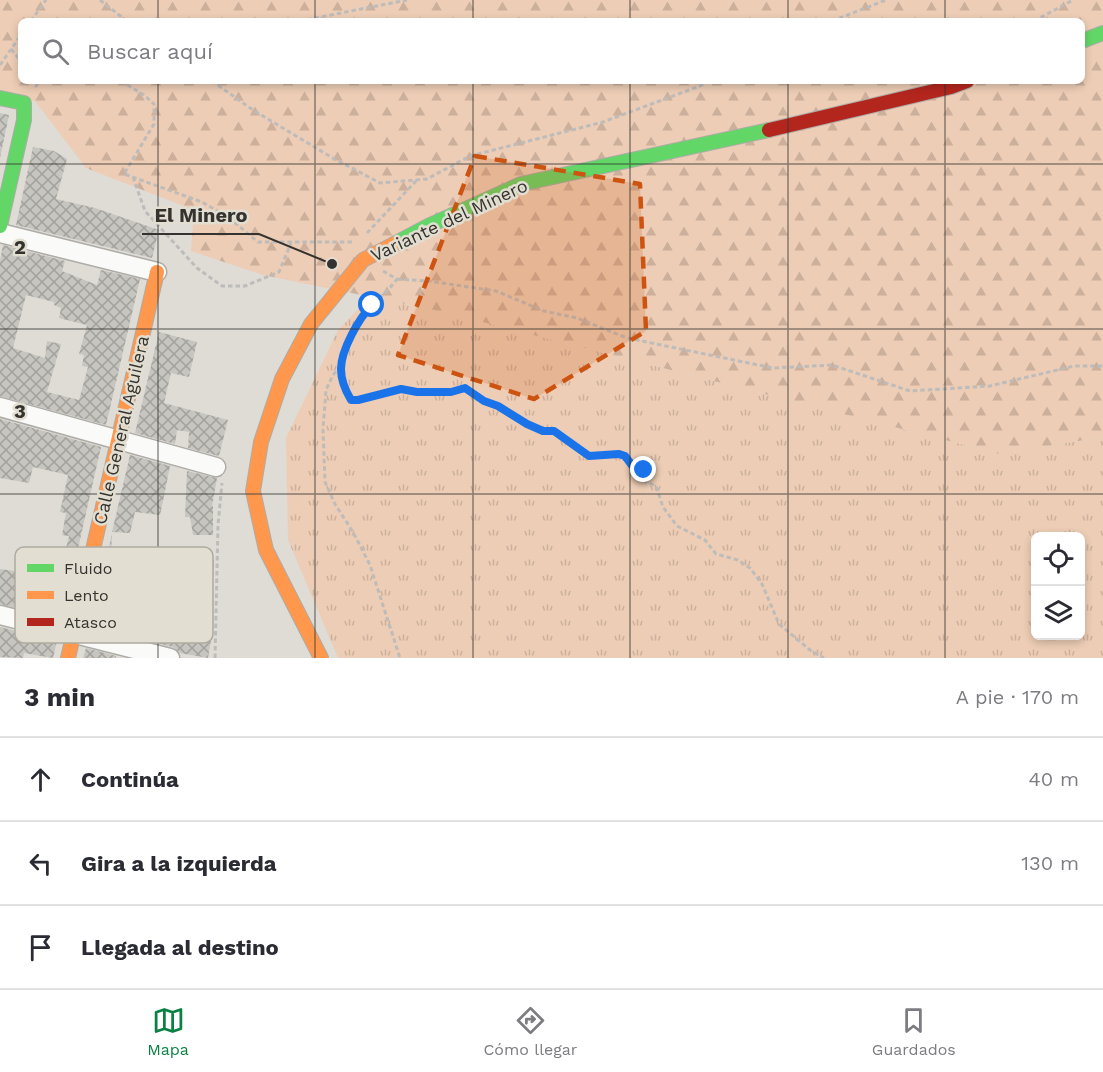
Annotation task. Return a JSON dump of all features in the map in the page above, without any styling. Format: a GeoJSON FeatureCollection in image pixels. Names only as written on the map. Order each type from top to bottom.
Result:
{"type":"FeatureCollection","features":[{"type":"Feature","properties":{"kind":"street"},"geometry":{"type":"LineString","coordinates":[[1085,40],[1103,33]]}},
{"type":"Feature","properties":{"kind":"street","name":"Variante del Minero"},"geometry":{"type":"LineString","coordinates":[[321,658],[266,550],[253,491],[261,442],[282,379],[311,324],[363,260],[428,226],[521,184],[761,132],[959,84]]}},
{"type":"Feature","properties":{"kind":"street"},"geometry":{"type":"LineString","coordinates":[[0,98],[24,104],[24,120],[0,226]]}},
{"type":"Feature","properties":{"kind":"street"},"geometry":{"type":"LineString","coordinates":[[0,233],[157,272]]}},
{"type":"Feature","properties":{"kind":"street","name":"Calle General Aguilera"},"geometry":{"type":"LineString","coordinates":[[94,547],[157,272]]}},
{"type":"Feature","properties":{"kind":"street"},"geometry":{"type":"LineString","coordinates":[[0,407],[216,467]]}},
{"type":"Feature","properties":{"kind":"street"},"geometry":{"type":"LineString","coordinates":[[0,615],[15,619]]}},
{"type":"Feature","properties":{"kind":"street","name":"Calle General Aguilera"},"geometry":{"type":"LineString","coordinates":[[68,658],[72,643]]}},
{"type":"Feature","properties":{"kind":"street"},"geometry":{"type":"LineString","coordinates":[[110,643],[170,658]]}},
{"type":"Feature","properties":{"kind":"path"},"geometry":{"type":"LineString","coordinates":[[34,18],[46,0]]}},
{"type":"Feature","properties":{"kind":"path"},"geometry":{"type":"LineString","coordinates":[[100,0],[123,18]]}},
{"type":"Feature","properties":{"kind":"path"},"geometry":{"type":"LineString","coordinates":[[315,18],[406,0]]}},
{"type":"Feature","properties":{"kind":"path"},"geometry":{"type":"LineString","coordinates":[[840,18],[886,0]]}},
{"type":"Feature","properties":{"kind":"path"},"geometry":{"type":"LineString","coordinates":[[1040,18],[1073,0]]}},
{"type":"Feature","properties":{"kind":"path"},"geometry":{"type":"LineString","coordinates":[[0,64],[18,39]]}},
{"type":"Feature","properties":{"kind":"path"},"geometry":{"type":"LineString","coordinates":[[11,49],[18,57]]}},
{"type":"Feature","properties":{"kind":"path"},"geometry":{"type":"LineString","coordinates":[[126,84],[154,104],[154,124],[124,174],[202,202],[228,217],[258,243],[360,242]]}},
{"type":"Feature","properties":{"kind":"path"},"geometry":{"type":"LineString","coordinates":[[216,84],[263,116],[380,183],[427,179],[470,156],[603,122],[704,84]]}},
{"type":"Feature","properties":{"kind":"path"},"geometry":{"type":"LineString","coordinates":[[133,177],[145,211],[197,268],[222,286],[245,286],[279,272],[291,242]]}},
{"type":"Feature","properties":{"kind":"path"},"geometry":{"type":"LineString","coordinates":[[366,234],[418,180]]}},
{"type":"Feature","properties":{"kind":"path"},"geometry":{"type":"LineString","coordinates":[[363,260],[397,279],[429,281],[496,291],[544,311],[577,318],[627,339],[773,368],[832,365],[910,391],[990,386],[1074,366],[1103,366]]}},
{"type":"Feature","properties":{"kind":"path"},"geometry":{"type":"LineString","coordinates":[[397,279],[387,293],[362,314],[355,325],[341,366],[333,375],[326,390],[323,429],[325,482],[334,504],[353,532],[370,565],[400,658]]}},
{"type":"Feature","properties":{"kind":"path"},"geometry":{"type":"LineString","coordinates":[[341,366],[344,387],[351,400],[401,389],[417,392],[451,392],[465,388],[527,424],[543,431],[554,431],[589,456],[619,454],[625,456],[634,468],[644,470],[646,482],[656,486],[663,507],[677,526],[705,540],[716,554],[738,560],[750,568],[762,584],[779,624],[810,650],[824,658]]}},
{"type":"Feature","properties":{"kind":"path"},"geometry":{"type":"LineString","coordinates":[[215,658],[218,525],[223,481],[216,467]]}},
{"type":"Feature","properties":{"kind":"highlighted area"},"geometry":{"type":"Polygon","coordinates":[[[475,156],[640,184],[646,331],[534,399],[398,355],[475,156]]]}},
{"type":"Feature","properties":{"kind":"green space"},"geometry":{"type":"Polygon","coordinates":[[[0,0],[1103,0],[1103,437],[1000,454],[435,310],[263,275],[191,251],[194,210],[86,168],[35,101],[0,92],[0,0]]]}},
{"type":"Feature","properties":{"kind":"green space"},"geometry":{"type":"Polygon","coordinates":[[[370,297],[435,310],[1000,454],[1103,437],[1103,658],[338,658],[288,540],[286,438],[338,330],[370,297]]]}},
{"type":"Feature","properties":{"kind":"building"},"geometry":{"type":"Polygon","coordinates":[[[0,113],[9,115],[0,158],[0,113]]]}},
{"type":"Feature","properties":{"kind":"building"},"geometry":{"type":"Polygon","coordinates":[[[33,147],[54,151],[67,159],[56,199],[95,208],[159,230],[152,258],[16,225],[33,147]]]}},
{"type":"Feature","properties":{"kind":"building"},"geometry":{"type":"Polygon","coordinates":[[[3,245],[65,261],[62,271],[97,285],[101,270],[140,279],[106,425],[0,396],[0,261],[3,245]],[[26,295],[13,348],[45,358],[47,341],[61,344],[47,392],[79,400],[88,367],[82,366],[84,355],[79,354],[87,325],[59,318],[61,308],[54,305],[54,302],[26,295]]]}},
{"type":"Feature","properties":{"kind":"building"},"geometry":{"type":"Polygon","coordinates":[[[159,332],[197,342],[189,377],[171,373],[164,403],[228,420],[219,456],[188,448],[189,432],[177,430],[175,444],[135,433],[159,332]]]}},
{"type":"Feature","properties":{"kind":"building"},"geometry":{"type":"Polygon","coordinates":[[[0,419],[101,447],[78,547],[66,547],[69,536],[62,535],[66,513],[60,512],[68,475],[33,467],[29,483],[0,478],[0,419]]]}},
{"type":"Feature","properties":{"kind":"building"},"geometry":{"type":"Polygon","coordinates":[[[130,455],[170,466],[160,515],[135,512],[130,533],[112,532],[130,455]]]}},
{"type":"Feature","properties":{"kind":"building"},"geometry":{"type":"Polygon","coordinates":[[[187,471],[217,478],[212,506],[213,535],[193,535],[190,517],[185,517],[187,471]]]}},
{"type":"Feature","properties":{"kind":"building"},"geometry":{"type":"Polygon","coordinates":[[[0,569],[15,571],[15,608],[0,604],[0,569]]]}},
{"type":"Feature","properties":{"kind":"building"},"geometry":{"type":"Polygon","coordinates":[[[0,627],[15,631],[15,643],[57,643],[53,658],[24,653],[23,658],[0,657],[0,627]]]}},
{"type":"Feature","properties":{"kind":"building"},"geometry":{"type":"Polygon","coordinates":[[[157,643],[210,643],[208,658],[180,653],[173,647],[157,643]]]}},
{"type":"Feature","properties":{"kind":"building"},"geometry":{"type":"Polygon","coordinates":[[[86,648],[116,656],[116,658],[83,658],[86,648]]]}},
{"type":"Feature","properties":{"kind":"traffic: fast"},"geometry":{"type":"LineString","coordinates":[[1085,40],[1103,33]]}},
{"type":"Feature","properties":{"kind":"traffic: fast"},"geometry":{"type":"LineString","coordinates":[[0,98],[24,103],[24,120],[0,226]]}},
{"type":"Feature","properties":{"kind":"traffic: fast"},"geometry":{"type":"LineString","coordinates":[[396,243],[521,184],[769,130]]}},
{"type":"Feature","properties":{"kind":"traffic: slow"},"geometry":{"type":"LineString","coordinates":[[321,658],[266,550],[253,491],[261,442],[282,379],[311,324],[363,260],[396,243]]}},
{"type":"Feature","properties":{"kind":"traffic: slow"},"geometry":{"type":"LineString","coordinates":[[94,547],[157,272]]}},
{"type":"Feature","properties":{"kind":"traffic: slow"},"geometry":{"type":"LineString","coordinates":[[68,658],[71,643]]}},
{"type":"Feature","properties":{"kind":"traffic: jam"},"geometry":{"type":"LineString","coordinates":[[769,130],[959,84]]}},
{"type":"Feature","properties":{"kind":"place","name":"El Minero"},"geometry":{"type":"Point","coordinates":[332,264]}},
{"type":"Feature","properties":{"kind":"route"},"geometry":{"type":"LineString","coordinates":[[372,305],[355,325],[341,366],[344,387],[351,400],[401,389],[417,392],[451,392],[465,388],[527,424],[543,431],[554,431],[589,456],[619,454],[625,456],[634,468],[644,470]]}}]}
